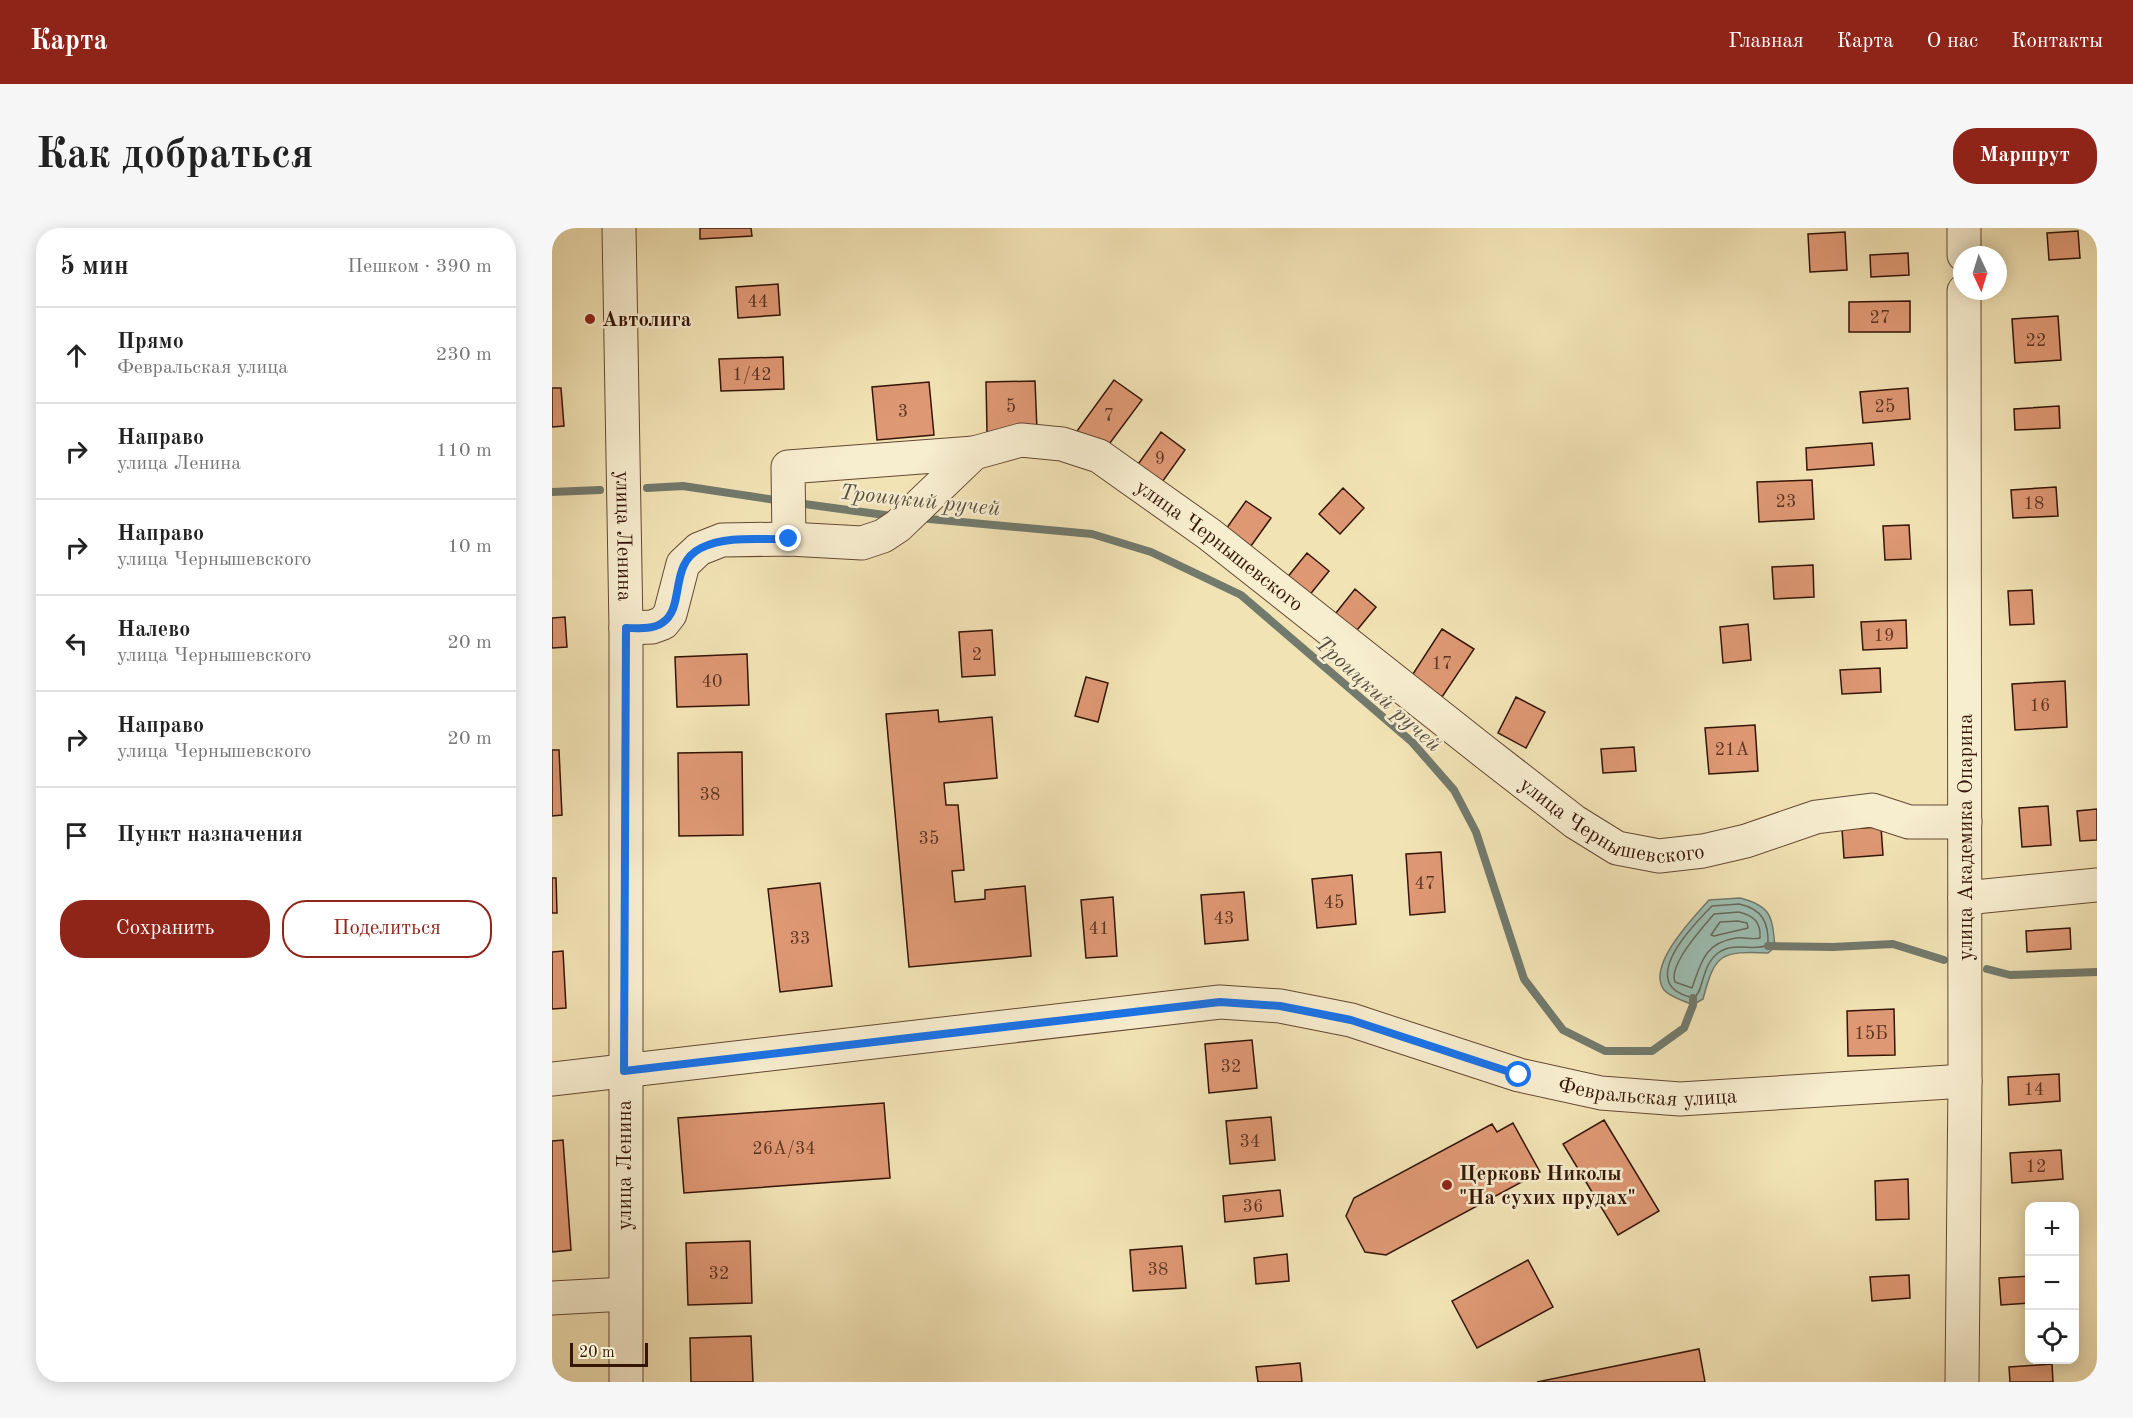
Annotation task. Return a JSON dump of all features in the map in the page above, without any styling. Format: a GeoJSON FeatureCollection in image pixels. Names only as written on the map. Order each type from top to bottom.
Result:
{"type":"FeatureCollection","features":[{"type":"Feature","properties":{"kind":"street","name":"улица Ленина"},"geometry":{"type":"LineString","coordinates":[[620,228],[626,628],[624,1071],[626,1382]]}},
{"type":"Feature","properties":{"kind":"street"},"geometry":{"type":"LineString","coordinates":[[1964,228],[1964,246]]}},
{"type":"Feature","properties":{"kind":"street","name":"улица Академика Опарина"},"geometry":{"type":"LineString","coordinates":[[1962,1382],[1965,1081],[1964,300]]}},
{"type":"Feature","properties":{"kind":"street","name":"улица Чернышевского"},"geometry":{"type":"LineString","coordinates":[[626,628],[652,627],[663,623],[670,614],[683,564],[699,549],[788,516],[862,543],[884,537],[974,453],[1021,440],[1062,444],[1099,456],[1209,534],[1575,822],[1617,848],[1659,856],[1703,851],[1746,841],[1816,817],[1872,810],[1909,822],[1965,822]]}},
{"type":"Feature","properties":{"kind":"street"},"geometry":{"type":"LineString","coordinates":[[788,516],[788,467],[974,453]]}},
{"type":"Feature","properties":{"kind":"street"},"geometry":{"type":"LineString","coordinates":[[1965,898],[2097,885]]}},
{"type":"Feature","properties":{"kind":"street","name":"Февральская улица"},"geometry":{"type":"LineString","coordinates":[[552,1079],[1220,1002],[1280,1006],[1351,1020],[1519,1075],[1601,1093],[1680,1099],[1965,1081]]}},
{"type":"Feature","properties":{"kind":"street"},"geometry":{"type":"LineString","coordinates":[[552,1298],[625,1294]]}},
{"type":"Feature","properties":{"kind":"water"},"geometry":{"type":"Polygon","coordinates":[[[1740,898],[1759,905],[1768,914],[1773,928],[1775,947],[1768,953],[1740,953],[1722,958],[1712,972],[1703,999],[1693,1005],[1673,997],[1664,990],[1660,980],[1661,968],[1674,943],[1709,900],[1740,898]]]}},
{"type":"Feature","properties":{"kind":"building"},"geometry":{"type":"Polygon","coordinates":[[[700,228],[751,228],[752,236],[700,239],[700,228]]]}},
{"type":"Feature","properties":{"kind":"building"},"geometry":{"type":"Polygon","coordinates":[[[2078,231],[2080,258],[2049,260],[2047,233],[2078,231]]]}},
{"type":"Feature","properties":{"kind":"building"},"geometry":{"type":"Polygon","coordinates":[[[1845,232],[1847,270],[1810,272],[1808,234],[1845,232]]]}},
{"type":"Feature","properties":{"kind":"building"},"geometry":{"type":"Polygon","coordinates":[[[1908,253],[1909,275],[1871,277],[1870,255],[1908,253]]]}},
{"type":"Feature","properties":{"kind":"building"},"geometry":{"type":"Polygon","coordinates":[[[778,284],[780,315],[738,318],[736,287],[778,284]]]}},
{"type":"Feature","properties":{"kind":"building"},"geometry":{"type":"Polygon","coordinates":[[[1910,301],[1910,332],[1849,332],[1849,302],[1910,301]]]}},
{"type":"Feature","properties":{"kind":"building"},"geometry":{"type":"Polygon","coordinates":[[[2058,316],[2061,360],[2015,363],[2012,319],[2058,316]]]}},
{"type":"Feature","properties":{"kind":"building"},"geometry":{"type":"Polygon","coordinates":[[[783,357],[784,389],[721,391],[719,359],[783,357]]]}},
{"type":"Feature","properties":{"kind":"building"},"geometry":{"type":"Polygon","coordinates":[[[1114,380],[1142,400],[1104,451],[1077,431],[1114,380]]]}},
{"type":"Feature","properties":{"kind":"building"},"geometry":{"type":"Polygon","coordinates":[[[1035,381],[1037,430],[987,432],[986,382],[1035,381]]]}},
{"type":"Feature","properties":{"kind":"building"},"geometry":{"type":"Polygon","coordinates":[[[929,382],[934,435],[877,440],[872,387],[929,382]]]}},
{"type":"Feature","properties":{"kind":"building"},"geometry":{"type":"Polygon","coordinates":[[[552,388],[561,388],[564,426],[552,427],[552,388]]]}},
{"type":"Feature","properties":{"kind":"building"},"geometry":{"type":"Polygon","coordinates":[[[1908,388],[1910,419],[1863,423],[1860,392],[1908,388]]]}},
{"type":"Feature","properties":{"kind":"building"},"geometry":{"type":"Polygon","coordinates":[[[2059,406],[2060,428],[2015,430],[2014,409],[2059,406]]]}},
{"type":"Feature","properties":{"kind":"building"},"geometry":{"type":"Polygon","coordinates":[[[1161,432],[1185,450],[1160,485],[1136,467],[1161,432]]]}},
{"type":"Feature","properties":{"kind":"building"},"geometry":{"type":"Polygon","coordinates":[[[1872,443],[1874,465],[1807,470],[1806,448],[1872,443]]]}},
{"type":"Feature","properties":{"kind":"building"},"geometry":{"type":"Polygon","coordinates":[[[1812,480],[1814,519],[1759,522],[1757,482],[1812,480]]]}},
{"type":"Feature","properties":{"kind":"building"},"geometry":{"type":"Polygon","coordinates":[[[2056,487],[2058,516],[2013,518],[2011,490],[2056,487]]]}},
{"type":"Feature","properties":{"kind":"building"},"geometry":{"type":"Polygon","coordinates":[[[1343,488],[1364,508],[1340,534],[1319,514],[1343,488]]]}},
{"type":"Feature","properties":{"kind":"building"},"geometry":{"type":"Polygon","coordinates":[[[1246,501],[1271,518],[1251,546],[1226,529],[1246,501]]]}},
{"type":"Feature","properties":{"kind":"building"},"geometry":{"type":"Polygon","coordinates":[[[1909,525],[1911,559],[1885,560],[1883,526],[1909,525]]]}},
{"type":"Feature","properties":{"kind":"building"},"geometry":{"type":"Polygon","coordinates":[[[1307,553],[1329,571],[1308,597],[1286,579],[1307,553]]]}},
{"type":"Feature","properties":{"kind":"building"},"geometry":{"type":"Polygon","coordinates":[[[1813,565],[1814,597],[1774,599],[1772,567],[1813,565]]]}},
{"type":"Feature","properties":{"kind":"building"},"geometry":{"type":"Polygon","coordinates":[[[1355,589],[1376,607],[1353,635],[1332,618],[1355,589]]]}},
{"type":"Feature","properties":{"kind":"building"},"geometry":{"type":"Polygon","coordinates":[[[2032,590],[2034,624],[2010,625],[2008,591],[2032,590]]]}},
{"type":"Feature","properties":{"kind":"building"},"geometry":{"type":"Polygon","coordinates":[[[565,617],[567,647],[552,648],[552,618],[565,617]]]}},
{"type":"Feature","properties":{"kind":"building"},"geometry":{"type":"Polygon","coordinates":[[[1906,620],[1907,648],[1863,650],[1861,622],[1906,620]]]}},
{"type":"Feature","properties":{"kind":"building"},"geometry":{"type":"Polygon","coordinates":[[[1748,624],[1751,660],[1723,663],[1720,627],[1748,624]]]}},
{"type":"Feature","properties":{"kind":"building"},"geometry":{"type":"Polygon","coordinates":[[[1442,629],[1474,649],[1442,697],[1411,677],[1442,629]]]}},
{"type":"Feature","properties":{"kind":"building"},"geometry":{"type":"Polygon","coordinates":[[[992,630],[995,675],[962,677],[959,632],[992,630]]]}},
{"type":"Feature","properties":{"kind":"building"},"geometry":{"type":"Polygon","coordinates":[[[747,654],[749,705],[677,707],[675,657],[747,654]]]}},
{"type":"Feature","properties":{"kind":"building"},"geometry":{"type":"Polygon","coordinates":[[[1880,668],[1881,692],[1842,694],[1840,670],[1880,668]]]}},
{"type":"Feature","properties":{"kind":"building"},"geometry":{"type":"Polygon","coordinates":[[[1086,677],[1108,683],[1098,722],[1075,716],[1086,677]]]}},
{"type":"Feature","properties":{"kind":"building"},"geometry":{"type":"Polygon","coordinates":[[[2065,681],[2067,727],[2015,730],[2012,684],[2065,681]]]}},
{"type":"Feature","properties":{"kind":"building"},"geometry":{"type":"Polygon","coordinates":[[[1516,697],[1545,712],[1526,748],[1498,733],[1516,697]]]}},
{"type":"Feature","properties":{"kind":"building"},"geometry":{"type":"Polygon","coordinates":[[[938,710],[939,722],[992,717],[997,778],[944,783],[946,805],[958,805],[964,870],[952,871],[955,902],[985,899],[985,890],[1025,886],[1031,956],[909,967],[886,714],[938,710]]]}},
{"type":"Feature","properties":{"kind":"building"},"geometry":{"type":"Polygon","coordinates":[[[1755,725],[1758,771],[1709,774],[1705,728],[1755,725]]]}},
{"type":"Feature","properties":{"kind":"building"},"geometry":{"type":"Polygon","coordinates":[[[1634,747],[1636,771],[1603,773],[1601,749],[1634,747]]]}},
{"type":"Feature","properties":{"kind":"building"},"geometry":{"type":"Polygon","coordinates":[[[552,750],[559,750],[562,815],[552,816],[552,750]]]}},
{"type":"Feature","properties":{"kind":"building"},"geometry":{"type":"Polygon","coordinates":[[[742,752],[743,835],[679,836],[678,753],[742,752]]]}},
{"type":"Feature","properties":{"kind":"building"},"geometry":{"type":"Polygon","coordinates":[[[2048,806],[2051,845],[2022,847],[2019,808],[2048,806]]]}},
{"type":"Feature","properties":{"kind":"building"},"geometry":{"type":"Polygon","coordinates":[[[2097,809],[2097,840],[2080,841],[2077,811],[2097,809]]]}},
{"type":"Feature","properties":{"kind":"building"},"geometry":{"type":"Polygon","coordinates":[[[1881,827],[1883,855],[1844,858],[1842,829],[1881,827]]]}},
{"type":"Feature","properties":{"kind":"building"},"geometry":{"type":"Polygon","coordinates":[[[1441,852],[1445,912],[1410,915],[1406,854],[1441,852]]]}},
{"type":"Feature","properties":{"kind":"building"},"geometry":{"type":"Polygon","coordinates":[[[1352,875],[1356,924],[1317,928],[1312,879],[1352,875]]]}},
{"type":"Feature","properties":{"kind":"building"},"geometry":{"type":"Polygon","coordinates":[[[552,878],[556,878],[557,913],[552,913],[552,878]]]}},
{"type":"Feature","properties":{"kind":"building"},"geometry":{"type":"Polygon","coordinates":[[[820,883],[832,986],[780,992],[768,889],[820,883]]]}},
{"type":"Feature","properties":{"kind":"building"},"geometry":{"type":"Polygon","coordinates":[[[1244,892],[1248,940],[1205,944],[1201,895],[1244,892]]]}},
{"type":"Feature","properties":{"kind":"building"},"geometry":{"type":"Polygon","coordinates":[[[1113,897],[1117,956],[1086,958],[1081,900],[1113,897]]]}},
{"type":"Feature","properties":{"kind":"building"},"geometry":{"type":"Polygon","coordinates":[[[2070,928],[2071,949],[2027,952],[2026,931],[2070,928]]]}},
{"type":"Feature","properties":{"kind":"building"},"geometry":{"type":"Polygon","coordinates":[[[563,951],[566,1008],[552,1009],[552,952],[563,951]]]}},
{"type":"Feature","properties":{"kind":"building"},"geometry":{"type":"Polygon","coordinates":[[[1894,1009],[1895,1055],[1848,1056],[1847,1011],[1894,1009]]]}},
{"type":"Feature","properties":{"kind":"building"},"geometry":{"type":"Polygon","coordinates":[[[1252,1040],[1257,1088],[1209,1093],[1205,1044],[1252,1040]]]}},
{"type":"Feature","properties":{"kind":"building"},"geometry":{"type":"Polygon","coordinates":[[[2059,1074],[2060,1101],[2009,1105],[2008,1077],[2059,1074]]]}},
{"type":"Feature","properties":{"kind":"building"},"geometry":{"type":"Polygon","coordinates":[[[884,1103],[890,1178],[684,1193],[678,1118],[884,1103]]]}},
{"type":"Feature","properties":{"kind":"building"},"geometry":{"type":"Polygon","coordinates":[[[1271,1117],[1275,1160],[1230,1164],[1226,1121],[1271,1117]]]}},
{"type":"Feature","properties":{"kind":"building"},"geometry":{"type":"Polygon","coordinates":[[[1604,1120],[1659,1211],[1618,1235],[1563,1144],[1604,1120]]]}},
{"type":"Feature","properties":{"kind":"building","name":"Церковь Николы \"На сухих прудах\""},"geometry":{"type":"Polygon","coordinates":[[[1513,1123],[1540,1172],[1386,1255],[1365,1252],[1346,1216],[1354,1198],[1492,1124],[1497,1132],[1513,1123]]]}},
{"type":"Feature","properties":{"kind":"building"},"geometry":{"type":"Polygon","coordinates":[[[563,1140],[571,1250],[552,1252],[552,1141],[563,1140]]]}},
{"type":"Feature","properties":{"kind":"building"},"geometry":{"type":"Polygon","coordinates":[[[2061,1150],[2063,1179],[2012,1183],[2010,1153],[2061,1150]]]}},
{"type":"Feature","properties":{"kind":"building"},"geometry":{"type":"Polygon","coordinates":[[[1908,1179],[1909,1219],[1876,1220],[1875,1181],[1908,1179]]]}},
{"type":"Feature","properties":{"kind":"building"},"geometry":{"type":"Polygon","coordinates":[[[1280,1190],[1283,1216],[1225,1222],[1223,1196],[1280,1190]]]}},
{"type":"Feature","properties":{"kind":"building"},"geometry":{"type":"Polygon","coordinates":[[[750,1241],[752,1303],[688,1305],[686,1243],[750,1241]]]}},
{"type":"Feature","properties":{"kind":"building"},"geometry":{"type":"Polygon","coordinates":[[[1182,1246],[1186,1288],[1133,1291],[1130,1250],[1182,1246]]]}},
{"type":"Feature","properties":{"kind":"building"},"geometry":{"type":"Polygon","coordinates":[[[1287,1254],[1289,1281],[1256,1284],[1254,1258],[1287,1254]]]}},
{"type":"Feature","properties":{"kind":"building"},"geometry":{"type":"Polygon","coordinates":[[[1528,1260],[1553,1307],[1477,1348],[1452,1301],[1528,1260]]]}},
{"type":"Feature","properties":{"kind":"building"},"geometry":{"type":"Polygon","coordinates":[[[1909,1275],[1910,1298],[1872,1301],[1870,1277],[1909,1275]]]}},
{"type":"Feature","properties":{"kind":"building"},"geometry":{"type":"Polygon","coordinates":[[[2025,1276],[2025,1303],[2001,1305],[1999,1278],[2025,1276]]]}},
{"type":"Feature","properties":{"kind":"building"},"geometry":{"type":"Polygon","coordinates":[[[751,1336],[753,1382],[691,1382],[690,1338],[751,1336]]]}},
{"type":"Feature","properties":{"kind":"building"},"geometry":{"type":"Polygon","coordinates":[[[1699,1349],[1705,1382],[1537,1382],[1699,1349]]]}},
{"type":"Feature","properties":{"kind":"building"},"geometry":{"type":"Polygon","coordinates":[[[1300,1363],[1302,1382],[1258,1382],[1256,1367],[1300,1363]]]}},
{"type":"Feature","properties":{"kind":"building"},"geometry":{"type":"Polygon","coordinates":[[[2052,1364],[2053,1382],[2010,1382],[2009,1367],[2052,1364]]]}},
{"type":"Feature","properties":{"kind":"waterway","name":"Троицкий ручей"},"geometry":{"type":"LineString","coordinates":[[647,488],[683,486],[782,501]]}},
{"type":"Feature","properties":{"kind":"waterway","name":"Троицкий ручей"},"geometry":{"type":"LineString","coordinates":[[552,492],[600,490]]}},
{"type":"Feature","properties":{"kind":"waterway","name":"Троицкий ручей"},"geometry":{"type":"LineString","coordinates":[[797,503],[892,516]]}},
{"type":"Feature","properties":{"kind":"waterway","name":"Троицкий ручей"},"geometry":{"type":"LineString","coordinates":[[919,518],[1092,534],[1151,552],[1241,595],[1412,742],[1454,790],[1476,832],[1524,979],[1563,1030],[1605,1051],[1652,1051],[1684,1028],[1693,1005],[1693,998]]}},
{"type":"Feature","properties":{"kind":"waterway","name":"Троицкий ручей"},"geometry":{"type":"LineString","coordinates":[[1768,946],[1833,947],[1893,944],[1944,960]]}},
{"type":"Feature","properties":{"kind":"waterway","name":"Троицкий ручей"},"geometry":{"type":"LineString","coordinates":[[1987,969],[2010,975],[2097,972]]}},
{"type":"Feature","properties":{"kind":"place","name":"Автолига"},"geometry":{"type":"Point","coordinates":[590,319]}},
{"type":"Feature","properties":{"kind":"place","name":"Церковь Николы \"На сухих прудах\""},"geometry":{"type":"Point","coordinates":[1447,1185]}},
{"type":"Feature","properties":{"kind":"route"},"geometry":{"type":"LineString","coordinates":[[789,539],[722,540],[699,549],[683,564],[670,614],[663,623],[652,627],[626,628],[624,1071],[1161,1007],[1220,1002],[1280,1006],[1351,1020],[1519,1075]]}}]}
